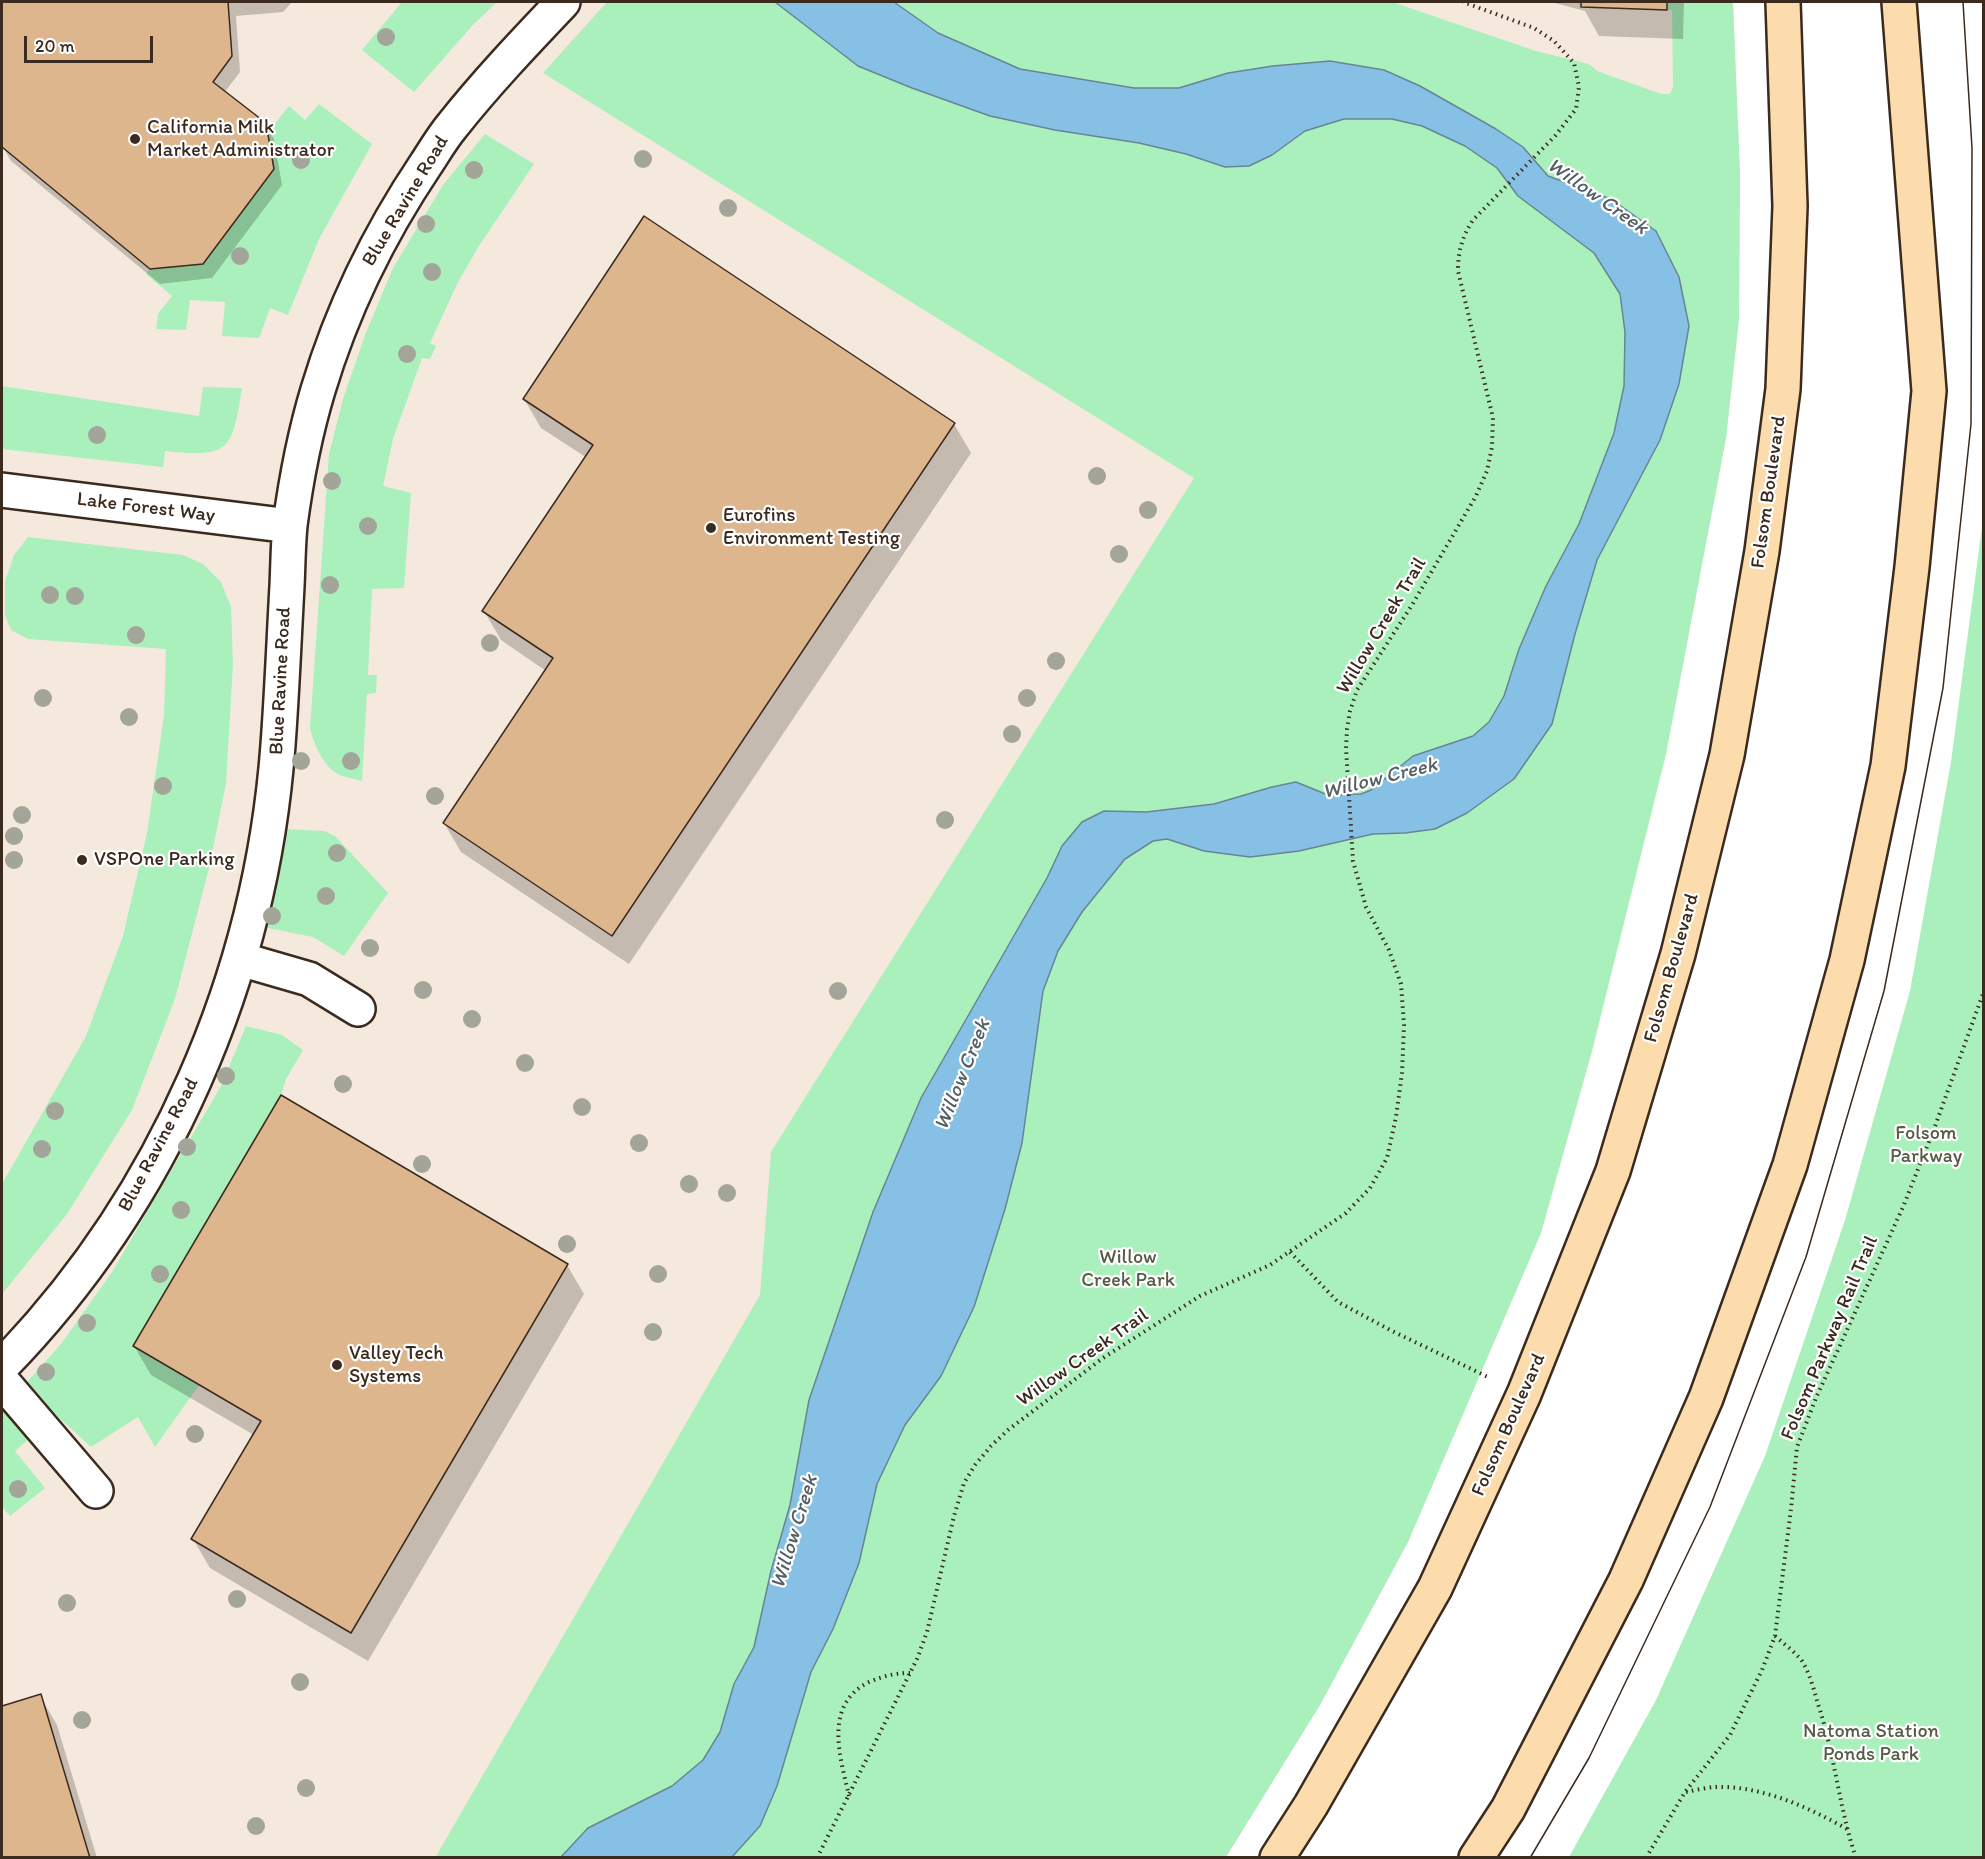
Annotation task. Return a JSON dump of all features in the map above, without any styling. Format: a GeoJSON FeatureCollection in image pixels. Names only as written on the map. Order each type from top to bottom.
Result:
{"type":"FeatureCollection","features":[{"type":"Feature","properties":{"kind":"main road","name":"Folsom Boulevard"},"geometry":{"type":"LineString","coordinates":[[1277,1857],[1311,1805],[1435,1588],[1524,1394],[1613,1171],[1677,954],[1727,755],[1762,551],[1783,389],[1790,206],[1783,2]]}},
{"type":"Feature","properties":{"kind":"main road"},"geometry":{"type":"LineString","coordinates":[[1476,1857],[1508,1809],[1626,1580],[1706,1398],[1790,1165],[1847,960],[1888,766],[1912,567],[1929,391],[1899,2]]}},
{"type":"Feature","properties":{"kind":"street","name":"Blue Ravine Road"},"geometry":{"type":"LineString","coordinates":[[2,1366],[68,1292],[128,1208],[177,1118],[219,1024],[240,958],[259,884],[278,748],[290,526],[317,392],[341,322],[360,279],[400,202],[449,129],[505,62],[563,2]]}},
{"type":"Feature","properties":{"kind":"street","name":"Lake Forest Way"},"geometry":{"type":"LineString","coordinates":[[2,490],[290,526]]}},
{"type":"Feature","properties":{"kind":"street"},"geometry":{"type":"LineString","coordinates":[[240,958],[309,979],[358,1009]]}},
{"type":"Feature","properties":{"kind":"street"},"geometry":{"type":"LineString","coordinates":[[2,1381],[96,1491]]}},
{"type":"Feature","properties":{"kind":"path","name":"Willow Creek Trail"},"geometry":{"type":"LineString","coordinates":[[817,1857],[910,1673],[927,1632],[954,1516],[964,1483],[975,1465],[1008,1430],[1103,1358],[1200,1296],[1270,1265],[1346,1213],[1370,1188],[1387,1158],[1402,1073],[1404,1025],[1401,984],[1389,950],[1366,907],[1353,861],[1346,748],[1350,711],[1357,690],[1412,605],[1476,496],[1487,471],[1492,447],[1492,418],[1458,271],[1458,253],[1463,234],[1488,204],[1547,146],[1576,108],[1579,87],[1574,63],[1554,41],[1534,28],[1502,14],[1463,2]]}},
{"type":"Feature","properties":{"kind":"path","name":"Folsom Parkway Rail Trail"},"geometry":{"type":"LineString","coordinates":[[1646,1857],[1685,1792],[1730,1735],[1762,1670],[1775,1635],[1797,1447],[1816,1398],[1903,1207],[1934,1129],[1983,991]]}},
{"type":"Feature","properties":{"kind":"path"},"geometry":{"type":"LineString","coordinates":[[1290,1252],[1338,1302],[1450,1360],[1524,1394]]}},
{"type":"Feature","properties":{"kind":"path"},"geometry":{"type":"LineString","coordinates":[[1775,1635],[1802,1662],[1813,1686],[1833,1757],[1847,1829],[1856,1857]]}},
{"type":"Feature","properties":{"kind":"path"},"geometry":{"type":"LineString","coordinates":[[849,1796],[838,1738],[839,1719],[848,1698],[860,1687],[874,1680],[887,1675],[910,1673]]}},
{"type":"Feature","properties":{"kind":"path"},"geometry":{"type":"LineString","coordinates":[[1685,1792],[1712,1787],[1753,1791],[1800,1806],[1847,1829]]}},
{"type":"Feature","properties":{"kind":"shaded area"},"geometry":{"type":"Polygon","coordinates":[[[2,2],[1733,2],[1740,175],[1739,319],[1726,438],[1666,754],[1592,1051],[1541,1233],[1408,1542],[1320,1705],[1226,1857],[2,1858],[2,2]]]}},
{"type":"Feature","properties":{"kind":"green space"},"geometry":{"type":"Polygon","coordinates":[[[402,2],[497,2],[472,26],[414,92],[362,50],[402,2]]]}},
{"type":"Feature","properties":{"kind":"green space","name":"Willow Creek Park"},"geometry":{"type":"Polygon","coordinates":[[[607,2],[1392,2],[1536,51],[1589,64],[1597,71],[1661,94],[1670,94],[1673,87],[1672,10],[1667,10],[1667,2],[1733,2],[1740,175],[1739,319],[1726,438],[1666,754],[1592,1051],[1541,1233],[1408,1542],[1320,1705],[1226,1857],[435,1858],[760,1295],[771,1152],[1194,478],[543,73],[607,2]]]}},
{"type":"Feature","properties":{"kind":"green space"},"geometry":{"type":"Polygon","coordinates":[[[319,104],[372,144],[319,239],[288,315],[270,308],[259,338],[222,336],[225,302],[190,300],[186,330],[156,329],[158,314],[172,296],[146,274],[150,269],[203,264],[274,169],[268,132],[289,106],[305,120],[319,104]]]}},
{"type":"Feature","properties":{"kind":"green space"},"geometry":{"type":"Polygon","coordinates":[[[485,134],[534,164],[479,246],[458,282],[430,343],[436,346],[430,359],[422,358],[393,439],[383,486],[411,493],[404,588],[372,589],[368,675],[377,675],[376,693],[367,694],[362,781],[342,776],[330,768],[317,749],[310,728],[329,454],[343,399],[365,335],[393,268],[443,185],[485,134]]]}},
{"type":"Feature","properties":{"kind":"green space"},"geometry":{"type":"Polygon","coordinates":[[[2,386],[199,416],[203,387],[242,388],[235,425],[225,445],[203,453],[165,451],[163,467],[2,449],[2,386]]]}},
{"type":"Feature","properties":{"kind":"green space"},"geometry":{"type":"Polygon","coordinates":[[[1983,519],[1983,1857],[1569,1857],[1656,1700],[1765,1456],[1845,1220],[1910,991],[1951,762],[1983,519]]]}},
{"type":"Feature","properties":{"kind":"green space"},"geometry":{"type":"Polygon","coordinates":[[[28,537],[183,555],[203,564],[221,582],[231,607],[233,664],[226,783],[209,868],[175,999],[132,1110],[67,1214],[2,1294],[2,1184],[86,1036],[123,936],[147,833],[164,715],[166,649],[28,639],[11,630],[5,615],[5,581],[14,555],[28,537]]]}},
{"type":"Feature","properties":{"kind":"green space"},"geometry":{"type":"Polygon","coordinates":[[[285,829],[324,831],[335,836],[388,893],[344,956],[313,937],[268,928],[285,829]]]}},
{"type":"Feature","properties":{"kind":"green space"},"geometry":{"type":"Polygon","coordinates":[[[246,1026],[282,1035],[303,1050],[286,1079],[281,1095],[133,1346],[199,1385],[155,1447],[138,1417],[91,1447],[56,1415],[15,1451],[45,1488],[10,1516],[2,1507],[2,1410],[61,1344],[112,1272],[221,1086],[246,1026]]]}},
{"type":"Feature","properties":{"kind":"water","name":"Willow Creek"},"geometry":{"type":"Polygon","coordinates":[[[775,2],[894,2],[938,33],[1020,69],[1134,88],[1179,88],[1228,73],[1330,61],[1384,70],[1420,86],[1496,129],[1523,147],[1548,176],[1611,199],[1656,231],[1679,277],[1689,326],[1679,384],[1660,440],[1597,560],[1552,724],[1514,779],[1467,813],[1435,829],[1373,834],[1299,851],[1250,857],[1204,851],[1167,839],[1153,841],[1125,859],[1082,912],[1058,951],[1043,991],[1022,1143],[1005,1209],[974,1307],[941,1376],[905,1425],[877,1484],[859,1563],[833,1629],[811,1672],[777,1786],[760,1826],[732,1857],[561,1857],[588,1828],[672,1786],[703,1760],[720,1732],[734,1684],[754,1647],[771,1571],[790,1505],[809,1400],[873,1212],[921,1098],[1047,878],[1062,846],[1082,822],[1104,811],[1146,812],[1214,804],[1296,782],[1328,795],[1361,794],[1371,790],[1413,756],[1473,736],[1489,722],[1504,696],[1519,649],[1546,586],[1579,524],[1614,433],[1624,386],[1625,332],[1620,294],[1594,253],[1518,196],[1497,168],[1465,146],[1422,126],[1392,119],[1344,119],[1305,131],[1272,155],[1249,166],[1225,167],[1186,154],[1139,143],[1055,130],[990,116],[912,88],[858,66],[775,2]]]}},
{"type":"Feature","properties":{"kind":"building","name":"California Milk Market Administrator"},"geometry":{"type":"Polygon","coordinates":[[[2,2],[228,2],[232,56],[213,82],[266,123],[274,169],[203,264],[150,269],[2,147],[2,2]]]}},
{"type":"Feature","properties":{"kind":"building"},"geometry":{"type":"Polygon","coordinates":[[[1581,2],[1667,2],[1667,10],[1581,7],[1581,2]]]}},
{"type":"Feature","properties":{"kind":"building","name":"Eurofins Environment Testing"},"geometry":{"type":"Polygon","coordinates":[[[644,216],[955,423],[612,936],[443,823],[553,658],[482,611],[593,445],[523,399],[644,216]]]}},
{"type":"Feature","properties":{"kind":"building","name":"Valley Tech Systems"},"geometry":{"type":"Polygon","coordinates":[[[281,1095],[568,1264],[351,1633],[191,1539],[261,1421],[133,1346],[281,1095]]]}},
{"type":"Feature","properties":{"kind":"building"},"geometry":{"type":"Polygon","coordinates":[[[41,1694],[90,1858],[2,1858],[2,1706],[41,1694]]]}},
{"type":"Feature","properties":{"kind":"tram line"},"geometry":{"type":"LineString","coordinates":[[1530,1858],[1589,1758],[1710,1507],[1806,1257],[1884,991],[1943,688],[1971,424],[1972,148],[1963,2]]}},
{"type":"Feature","properties":{"kind":"place","name":"California Milk Market Administrator"},"geometry":{"type":"Point","coordinates":[135,139]}},
{"type":"Feature","properties":{"kind":"place","name":"Eurofins Environment Testing"},"geometry":{"type":"Point","coordinates":[711,528]}},
{"type":"Feature","properties":{"kind":"place","name":"VSPOne Parking"},"geometry":{"type":"Point","coordinates":[82,860]}},
{"type":"Feature","properties":{"kind":"place","name":"Valley Tech Systems"},"geometry":{"type":"Point","coordinates":[337,1365]}},
{"type":"Feature","properties":{"kind":"park label","name":"Folsom Parkway"},"geometry":{"type":"Point","coordinates":[1926,1146]}},
{"type":"Feature","properties":{"kind":"park label","name":"Natoma Station Ponds Park"},"geometry":{"type":"Point","coordinates":[1871,1744]}}]}
